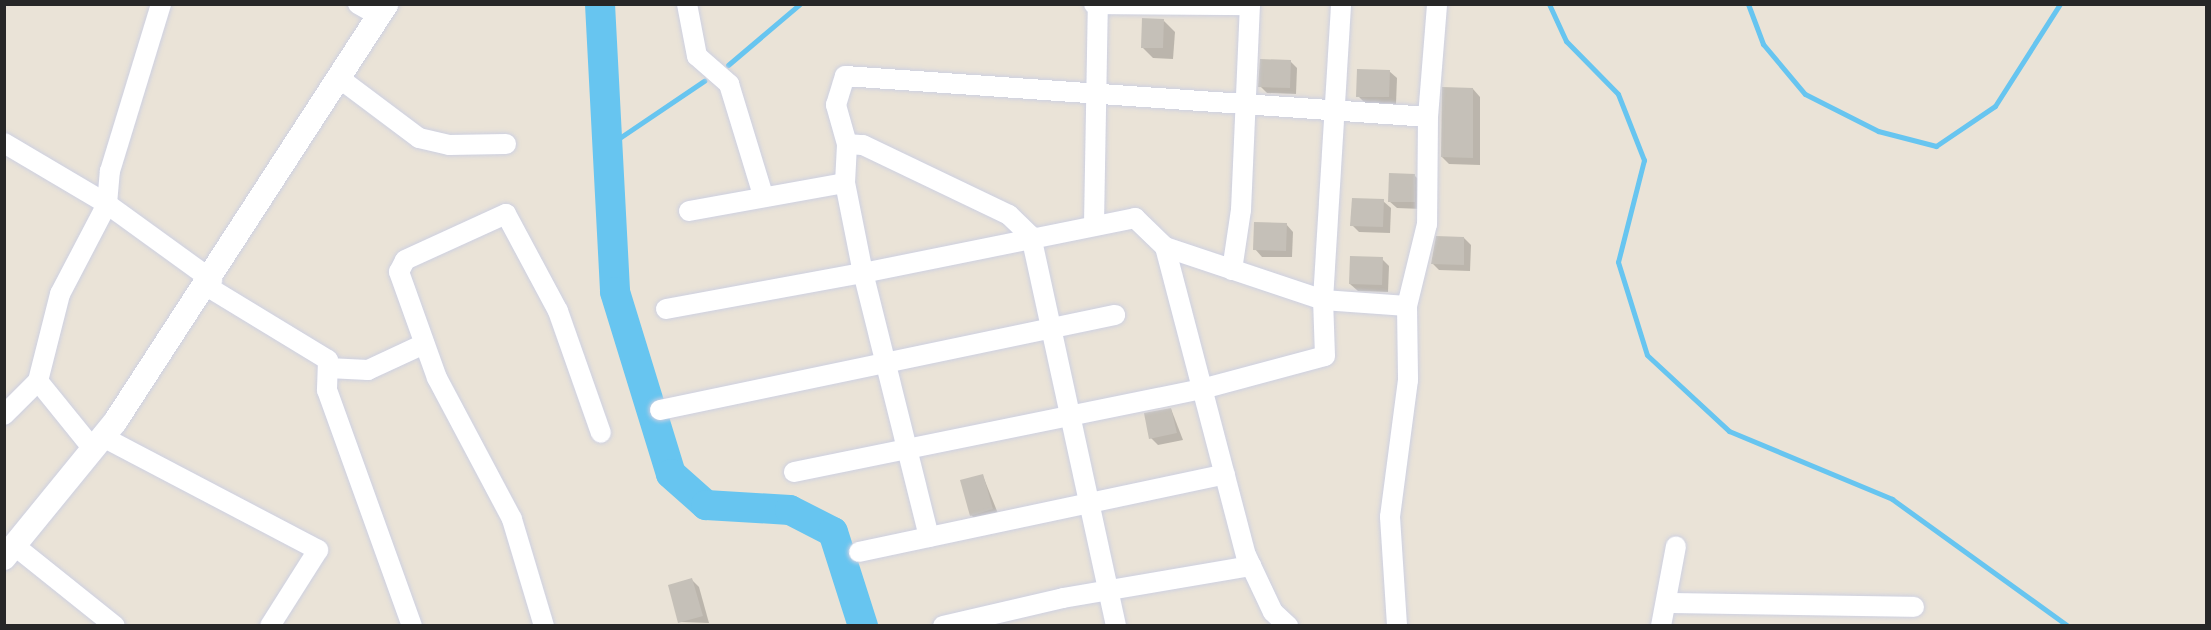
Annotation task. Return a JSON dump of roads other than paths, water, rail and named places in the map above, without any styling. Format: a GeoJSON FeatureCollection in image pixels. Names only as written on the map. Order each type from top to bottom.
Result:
{"type":"FeatureCollection","features":[{"type":"Feature","properties":{"kind":"street"},"geometry":{"type":"LineString","coordinates":[[4,415],[38,381],[60,294],[107,204],[110,171],[161,4]]}},
{"type":"Feature","properties":{"kind":"street"},"geometry":{"type":"LineString","coordinates":[[687,4],[697,56],[729,84],[763,195]]}},
{"type":"Feature","properties":{"kind":"street"},"geometry":{"type":"LineString","coordinates":[[794,472],[1070,412],[1202,389],[1325,356],[1323,300],[1341,4]]}},
{"type":"Feature","properties":{"kind":"street"},"geometry":{"type":"LineString","coordinates":[[1397,626],[1390,517],[1408,380],[1407,306],[1427,224],[1428,117],[1437,4]]}},
{"type":"Feature","properties":{"kind":"street"},"geometry":{"type":"LineString","coordinates":[[1094,225],[1097,5],[1250,5],[1247,105],[1232,270]]}},
{"type":"Feature","properties":{"kind":"street"},"geometry":{"type":"LineString","coordinates":[[114,626],[10,552],[98,443],[210,283],[339,78],[374,8]]}},
{"type":"Feature","properties":{"kind":"street"},"geometry":{"type":"LineString","coordinates":[[929,537],[904,449],[863,273],[845,183],[848,144],[836,105],[845,76],[1428,117]]}},
{"type":"Feature","properties":{"kind":"street"},"geometry":{"type":"LineString","coordinates":[[339,78],[418,138],[449,145],[506,144]]}},
{"type":"Feature","properties":{"kind":"street"},"geometry":{"type":"LineString","coordinates":[[4,143],[107,204],[210,283],[328,360],[327,390],[412,626]]}},
{"type":"Feature","properties":{"kind":"street"},"geometry":{"type":"LineString","coordinates":[[848,144],[863,145],[1009,215],[1031,236],[1116,626]]}},
{"type":"Feature","properties":{"kind":"street"},"geometry":{"type":"LineString","coordinates":[[689,211],[763,195],[845,183]]}},
{"type":"Feature","properties":{"kind":"street"},"geometry":{"type":"LineString","coordinates":[[544,626],[512,519],[436,378],[399,272],[405,260],[506,214],[558,311],[601,433]]}},
{"type":"Feature","properties":{"kind":"street"},"geometry":{"type":"LineString","coordinates":[[666,309],[863,273],[1031,236],[1135,218],[1165,247],[1323,300],[1407,306]]}},
{"type":"Feature","properties":{"kind":"street"},"geometry":{"type":"LineString","coordinates":[[1165,247],[1251,566],[1273,612],[1288,626]]}},
{"type":"Feature","properties":{"kind":"street"},"geometry":{"type":"LineString","coordinates":[[660,410],[1115,315]]}},
{"type":"Feature","properties":{"kind":"street"},"geometry":{"type":"LineString","coordinates":[[328,369],[368,369],[424,344]]}},
{"type":"Feature","properties":{"kind":"street"},"geometry":{"type":"LineString","coordinates":[[38,381],[98,443],[318,550],[270,626]]}},
{"type":"Feature","properties":{"kind":"street"},"geometry":{"type":"LineString","coordinates":[[859,552],[1225,474]]}},
{"type":"Feature","properties":{"kind":"street"},"geometry":{"type":"LineString","coordinates":[[1661,626],[1666,603],[1663,595],[1676,546]]}},
{"type":"Feature","properties":{"kind":"street"},"geometry":{"type":"LineString","coordinates":[[943,626],[1108,590],[1251,566]]}},
{"type":"Feature","properties":{"kind":"street"},"geometry":{"type":"LineString","coordinates":[[1666,603],[1914,607]]}},
{"type":"Feature","properties":{"kind":"waterway"},"geometry":{"type":"LineString","coordinates":[[600,4],[615,292],[671,474],[706,505],[790,510],[833,532],[863,626]]}},
{"type":"Feature","properties":{"kind":"waterway"},"geometry":{"type":"LineString","coordinates":[[728,65],[800,4]]}},
{"type":"Feature","properties":{"kind":"waterway"},"geometry":{"type":"LineString","coordinates":[[1549,4],[1566,41],[1618,94],[1644,160],[1618,262],[1647,355],[1729,431],[1892,499],[2068,626]]}},
{"type":"Feature","properties":{"kind":"waterway"},"geometry":{"type":"LineString","coordinates":[[1748,4],[1763,44],[1805,94],[1878,131],[1936,146],[1995,106],[2060,4]]}},
{"type":"Feature","properties":{"kind":"waterway"},"geometry":{"type":"LineString","coordinates":[[609,145],[704,81]]}}]}
